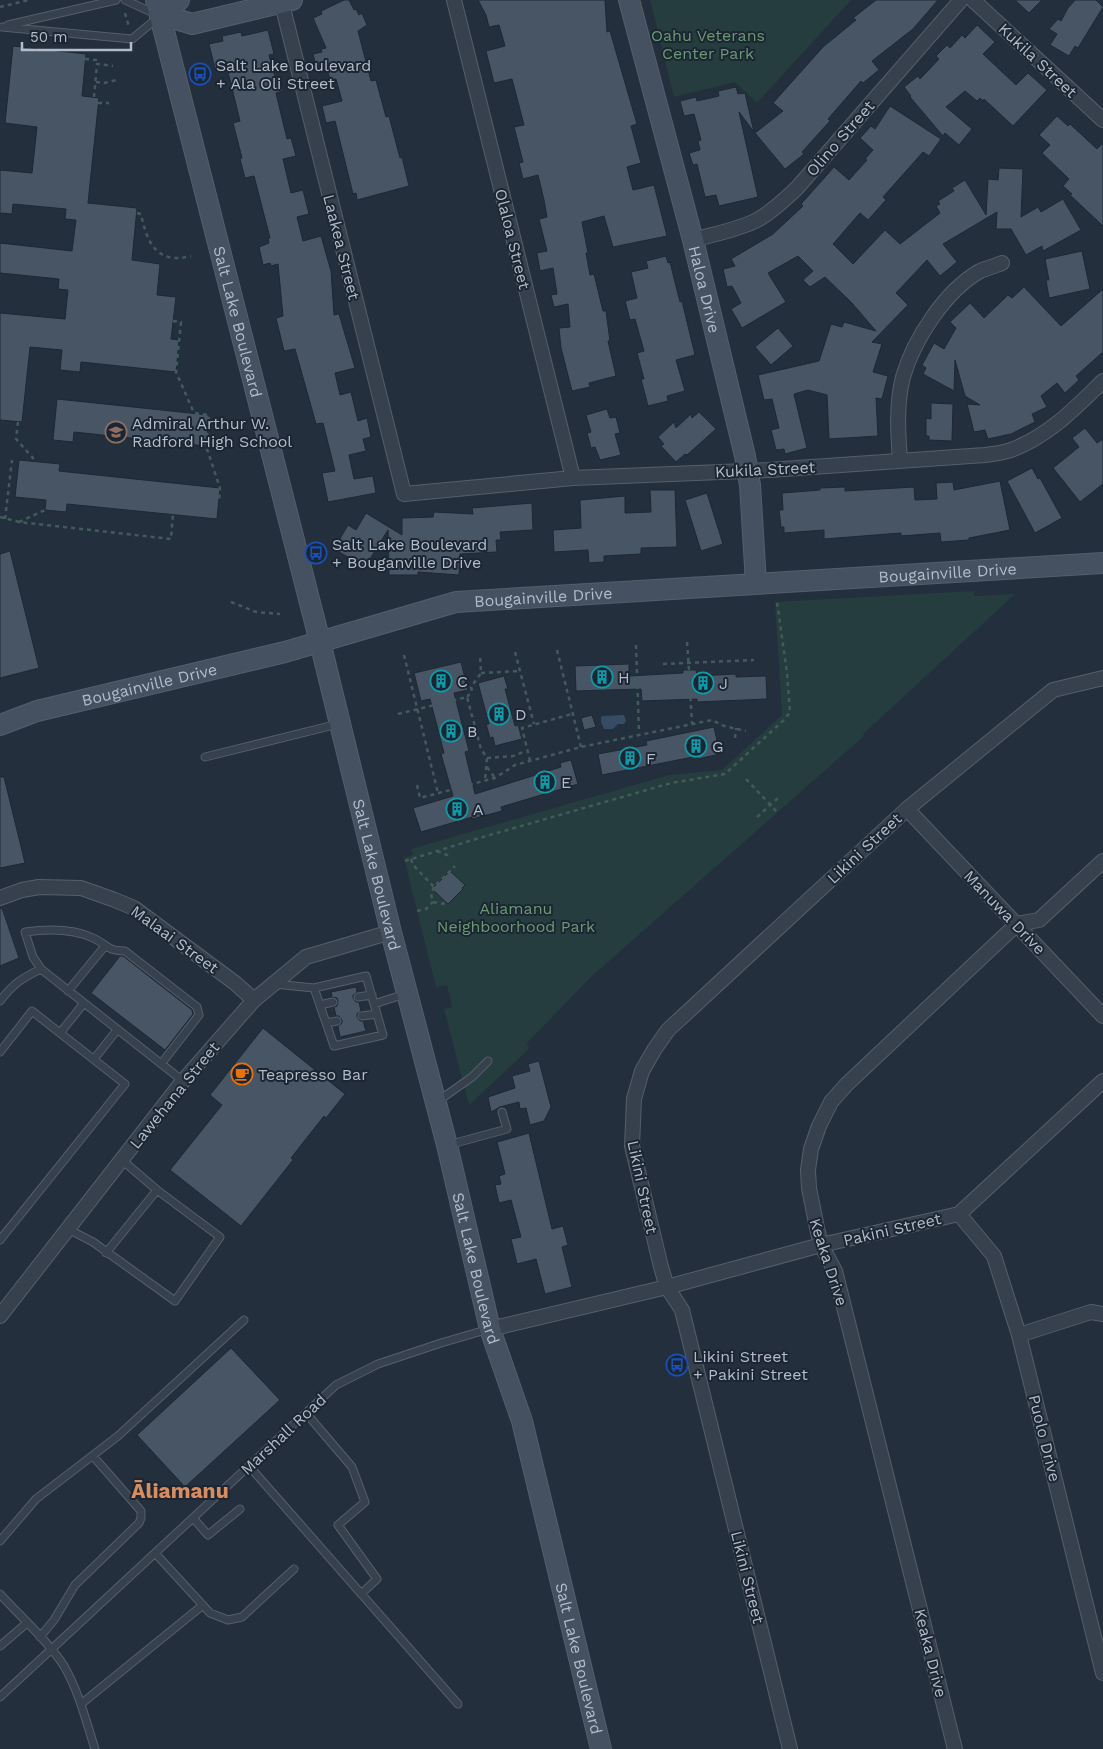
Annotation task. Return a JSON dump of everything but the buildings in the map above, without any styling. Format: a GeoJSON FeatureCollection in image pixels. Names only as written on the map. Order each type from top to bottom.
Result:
{"type":"FeatureCollection","features":[{"type":"Feature","properties":{"kind":"street"},"geometry":{"type":"LineString","coordinates":[[160,10],[179,0]]}},
{"type":"Feature","properties":{"kind":"street","name":"Olaloa Street"},"geometry":{"type":"LineString","coordinates":[[454,0],[573,478]]}},
{"type":"Feature","properties":{"kind":"street","name":"Haloa Drive"},"geometry":{"type":"LineString","coordinates":[[629,0],[693,240],[747,471],[750,485],[756,584]]}},
{"type":"Feature","properties":{"kind":"street","name":"Olino Street"},"geometry":{"type":"LineString","coordinates":[[693,240],[758,220],[786,198],[797,188],[961,0]]}},
{"type":"Feature","properties":{"kind":"street","name":"Kukila Street"},"geometry":{"type":"LineString","coordinates":[[973,0],[1103,120]]}},
{"type":"Feature","properties":{"kind":"street"},"geometry":{"type":"LineString","coordinates":[[160,10],[192,24],[285,1]]}},
{"type":"Feature","properties":{"kind":"street","name":"Laakea Street"},"geometry":{"type":"LineString","coordinates":[[285,1],[404,494]]}},
{"type":"Feature","properties":{"kind":"street","name":"Salt Lake Boulevard"},"geometry":{"type":"LineString","coordinates":[[160,10],[320,642],[391,932],[447,1145],[490,1329],[522,1421],[601,1749]]}},
{"type":"Feature","properties":{"kind":"street"},"geometry":{"type":"LineString","coordinates":[[900,461],[898,433],[903,378],[921,336],[948,298],[964,282],[981,271],[1002,263]]}},
{"type":"Feature","properties":{"kind":"street","name":"Kukila Street"},"geometry":{"type":"LineString","coordinates":[[404,494],[573,478],[747,471],[960,458],[1010,451],[1034,440],[1056,426],[1103,381]]}},
{"type":"Feature","properties":{"kind":"street","name":"Bougainville Drive"},"geometry":{"type":"LineString","coordinates":[[0,725],[37,711],[320,642],[456,602],[974,570],[1103,564]]}},
{"type":"Feature","properties":{"kind":"street","name":"Likini Street"},"geometry":{"type":"LineString","coordinates":[[790,1749],[682,1310],[668,1287],[661,1267],[632,1146],[634,1099],[642,1072],[668,1030],[907,809],[1053,690],[1103,678]]}},
{"type":"Feature","properties":{"kind":"street","name":"Manuwa Drive"},"geometry":{"type":"LineString","coordinates":[[907,809],[1103,1016]]}},
{"type":"Feature","properties":{"kind":"street","name":"Keaka Drive"},"geometry":{"type":"LineString","coordinates":[[955,1749],[835,1270],[821,1245],[809,1188],[808,1170],[819,1126],[831,1102],[847,1084],[1017,924],[1039,920],[1103,861]]}},
{"type":"Feature","properties":{"kind":"street","name":"Malaai Street"},"geometry":{"type":"LineString","coordinates":[[0,898],[22,890],[39,887],[81,888],[115,900],[134,908],[235,983],[254,1000]]}},
{"type":"Feature","properties":{"kind":"street","name":"Lawehana Street"},"geometry":{"type":"LineString","coordinates":[[0,1316],[183,1081],[254,1000],[306,957],[391,932]]}},
{"type":"Feature","properties":{"kind":"street","name":"Pakini Street"},"geometry":{"type":"LineString","coordinates":[[490,1329],[668,1287],[821,1245],[959,1214],[1103,1081]]}},
{"type":"Feature","properties":{"kind":"street","name":"Puolo Drive"},"geometry":{"type":"LineString","coordinates":[[959,1214],[994,1256],[1019,1335],[1103,1674]]}},
{"type":"Feature","properties":{"kind":"street"},"geometry":{"type":"LineString","coordinates":[[1019,1335],[1091,1312],[1103,1314]]}},
{"type":"Feature","properties":{"kind":"lane"},"geometry":{"type":"LineString","coordinates":[[1,27],[116,0]]}},
{"type":"Feature","properties":{"kind":"lane"},"geometry":{"type":"LineString","coordinates":[[1,27],[132,39],[160,10],[125,0]]}},
{"type":"Feature","properties":{"kind":"lane"},"geometry":{"type":"LineString","coordinates":[[205,757],[339,724]]}},
{"type":"Feature","properties":{"kind":"lane"},"geometry":{"type":"LineString","coordinates":[[161,1064],[199,1015],[197,1008],[125,951],[111,950],[93,938],[63,930],[48,929],[25,932],[33,957],[41,969],[117,1030],[161,1064],[183,1081]]}},
{"type":"Feature","properties":{"kind":"lane"},"geometry":{"type":"LineString","coordinates":[[68,991],[105,946]]}},
{"type":"Feature","properties":{"kind":"lane"},"geometry":{"type":"LineString","coordinates":[[0,1001],[17,982],[41,969]]}},
{"type":"Feature","properties":{"kind":"lane"},"geometry":{"type":"LineString","coordinates":[[274,984],[314,988],[366,976],[383,1034],[334,1046],[314,988]]}},
{"type":"Feature","properties":{"kind":"lane"},"geometry":{"type":"LineString","coordinates":[[374,1004],[407,994]]}},
{"type":"Feature","properties":{"kind":"lane"},"geometry":{"type":"LineString","coordinates":[[358,997],[372,995]]}},
{"type":"Feature","properties":{"kind":"lane"},"geometry":{"type":"LineString","coordinates":[[320,1005],[333,1002]]}},
{"type":"Feature","properties":{"kind":"lane"},"geometry":{"type":"LineString","coordinates":[[60,1033],[84,1003]]}},
{"type":"Feature","properties":{"kind":"lane"},"geometry":{"type":"LineString","coordinates":[[0,1052],[32,1011],[125,1084],[0,1240]]}},
{"type":"Feature","properties":{"kind":"lane"},"geometry":{"type":"LineString","coordinates":[[362,1016],[377,1014]]}},
{"type":"Feature","properties":{"kind":"lane"},"geometry":{"type":"LineString","coordinates":[[326,1023],[337,1021]]}},
{"type":"Feature","properties":{"kind":"lane"},"geometry":{"type":"LineString","coordinates":[[94,1060],[117,1030]]}},
{"type":"Feature","properties":{"kind":"lane"},"geometry":{"type":"LineString","coordinates":[[435,1103],[472,1077],[488,1061]]}},
{"type":"Feature","properties":{"kind":"lane"},"geometry":{"type":"LineString","coordinates":[[447,1145],[507,1129],[502,1112]]}},
{"type":"Feature","properties":{"kind":"lane"},"geometry":{"type":"LineString","coordinates":[[68,1229],[93,1242],[175,1301],[220,1237],[157,1190],[122,1160]]}},
{"type":"Feature","properties":{"kind":"lane"},"geometry":{"type":"LineString","coordinates":[[106,1253],[157,1190]]}},
{"type":"Feature","properties":{"kind":"lane"},"geometry":{"type":"LineString","coordinates":[[0,1541],[36,1499],[118,1436],[244,1320]]}},
{"type":"Feature","properties":{"kind":"lane","name":"Marshall Road"},"geometry":{"type":"LineString","coordinates":[[0,1697],[336,1385],[378,1364],[490,1329]]}},
{"type":"Feature","properties":{"kind":"lane"},"geometry":{"type":"LineString","coordinates":[[306,1413],[352,1467],[365,1502],[338,1525],[377,1579],[361,1594]]}},
{"type":"Feature","properties":{"kind":"lane"},"geometry":{"type":"LineString","coordinates":[[40,1637],[54,1620],[75,1585],[139,1523],[141,1518],[141,1511],[93,1456]]}},
{"type":"Feature","properties":{"kind":"lane"},"geometry":{"type":"LineString","coordinates":[[248,1466],[458,1704]]}},
{"type":"Feature","properties":{"kind":"lane"},"geometry":{"type":"LineString","coordinates":[[193,1518],[208,1535],[240,1509]]}},
{"type":"Feature","properties":{"kind":"lane"},"geometry":{"type":"LineString","coordinates":[[155,1553],[210,1613],[228,1620],[242,1617],[294,1569]]}},
{"type":"Feature","properties":{"kind":"lane"},"geometry":{"type":"LineString","coordinates":[[0,1594],[51,1649],[64,1666],[81,1704],[95,1749]]}},
{"type":"Feature","properties":{"kind":"lane"},"geometry":{"type":"LineString","coordinates":[[81,1704],[203,1605]]}},
{"type":"Feature","properties":{"kind":"lane"},"geometry":{"type":"LineString","coordinates":[[0,1646],[27,1623]]}},
{"type":"Feature","properties":{"kind":"path"},"geometry":{"type":"LineString","coordinates":[[0,6],[29,0]]}},
{"type":"Feature","properties":{"kind":"path"},"geometry":{"type":"LineString","coordinates":[[125,13],[129,29]]}},
{"type":"Feature","properties":{"kind":"path"},"geometry":{"type":"LineString","coordinates":[[85,59],[97,60],[94,97]]}},
{"type":"Feature","properties":{"kind":"path"},"geometry":{"type":"LineString","coordinates":[[97,64],[113,66]]}},
{"type":"Feature","properties":{"kind":"path"},"geometry":{"type":"LineString","coordinates":[[95,82],[104,83],[117,80]]}},
{"type":"Feature","properties":{"kind":"path"},"geometry":{"type":"LineString","coordinates":[[98,103],[109,103]]}},
{"type":"Feature","properties":{"kind":"path"},"geometry":{"type":"LineString","coordinates":[[137,213],[141,214],[149,241],[162,255],[174,258],[191,256]]}},
{"type":"Feature","properties":{"kind":"path"},"geometry":{"type":"LineString","coordinates":[[173,321],[181,322],[176,372],[194,413],[209,415],[206,446],[220,488],[219,501]]}},
{"type":"Feature","properties":{"kind":"path"},"geometry":{"type":"LineString","coordinates":[[18,422],[16,439],[33,458],[32,462]]}},
{"type":"Feature","properties":{"kind":"path"},"geometry":{"type":"LineString","coordinates":[[6,519],[12,460]]}},
{"type":"Feature","properties":{"kind":"path"},"geometry":{"type":"LineString","coordinates":[[19,522],[45,510]]}},
{"type":"Feature","properties":{"kind":"path"},"geometry":{"type":"LineString","coordinates":[[0,517],[19,522],[171,539],[173,514]]}},
{"type":"Feature","properties":{"kind":"path"},"geometry":{"type":"LineString","coordinates":[[232,602],[256,612],[280,614]]}},
{"type":"Feature","properties":{"kind":"path"},"geometry":{"type":"LineString","coordinates":[[405,861],[671,783],[725,774],[784,720],[790,712],[787,673],[777,602]]}},
{"type":"Feature","properties":{"kind":"path"},"geometry":{"type":"LineString","coordinates":[[687,642],[689,670]]}},
{"type":"Feature","properties":{"kind":"path"},"geometry":{"type":"LineString","coordinates":[[636,645],[639,733]]}},
{"type":"Feature","properties":{"kind":"path"},"geometry":{"type":"LineString","coordinates":[[557,650],[580,747]]}},
{"type":"Feature","properties":{"kind":"path"},"geometry":{"type":"LineString","coordinates":[[515,652],[534,724]]}},
{"type":"Feature","properties":{"kind":"path"},"geometry":{"type":"LineString","coordinates":[[398,714],[467,697],[472,691],[471,687],[481,673],[480,654]]}},
{"type":"Feature","properties":{"kind":"path"},"geometry":{"type":"LineString","coordinates":[[404,655],[438,793]]}},
{"type":"Feature","properties":{"kind":"path"},"geometry":{"type":"LineString","coordinates":[[663,664],[754,660]]}},
{"type":"Feature","properties":{"kind":"path"},"geometry":{"type":"LineString","coordinates":[[481,673],[520,672]]}},
{"type":"Feature","properties":{"kind":"path"},"geometry":{"type":"LineString","coordinates":[[690,688],[692,724]]}},
{"type":"Feature","properties":{"kind":"path"},"geometry":{"type":"LineString","coordinates":[[467,697],[481,749],[487,758],[485,781]]}},
{"type":"Feature","properties":{"kind":"path"},"geometry":{"type":"LineString","coordinates":[[530,761],[522,728],[572,714]]}},
{"type":"Feature","properties":{"kind":"path"},"geometry":{"type":"LineString","coordinates":[[417,785],[420,798],[495,778],[515,765],[580,747],[712,720],[724,726],[746,731]]}},
{"type":"Feature","properties":{"kind":"path"},"geometry":{"type":"LineString","coordinates":[[735,738],[736,728]]}},
{"type":"Feature","properties":{"kind":"path"},"geometry":{"type":"LineString","coordinates":[[487,758],[513,756],[527,750]]}},
{"type":"Feature","properties":{"kind":"path"},"geometry":{"type":"LineString","coordinates":[[513,756],[515,765]]}},
{"type":"Feature","properties":{"kind":"path"},"geometry":{"type":"LineString","coordinates":[[486,766],[495,778]]}},
{"type":"Feature","properties":{"kind":"path"},"geometry":{"type":"LineString","coordinates":[[746,779],[778,813]]}},
{"type":"Feature","properties":{"kind":"path"},"geometry":{"type":"LineString","coordinates":[[757,817],[778,798]]}},
{"type":"Feature","properties":{"kind":"path"},"geometry":{"type":"LineString","coordinates":[[437,851],[452,857]]}},
{"type":"Feature","properties":{"kind":"path"},"geometry":{"type":"LineString","coordinates":[[411,859],[413,865],[434,887]]}},
{"type":"Feature","properties":{"kind":"path"},"geometry":{"type":"LineString","coordinates":[[433,902],[431,894],[434,887],[455,866]]}},
{"type":"Feature","properties":{"kind":"path"},"geometry":{"type":"LineString","coordinates":[[433,902],[443,904],[445,902]]}},
{"type":"Feature","properties":{"kind":"path"},"geometry":{"type":"LineString","coordinates":[[417,911],[426,909],[433,902]]}},
{"type":"Feature","properties":{"kind":"green space","name":"Oahu Veterans Center Park"},"geometry":{"type":"Polygon","coordinates":[[[650,0],[851,0],[757,103],[735,82],[674,97],[650,0]]]}},
{"type":"Feature","properties":{"kind":"green space","name":"Aliamanu Neighboorhood Park"},"geometry":{"type":"Polygon","coordinates":[[[974,591],[974,596],[1015,594],[863,734],[864,736],[592,976],[527,1043],[529,1049],[469,1105],[444,1009],[452,1007],[447,985],[436,987],[404,858],[413,855],[411,849],[669,775],[722,770],[782,715],[775,602],[974,591]]]}},
{"type":"Feature","properties":{"kind":"water"},"geometry":{"type":"Polygon","coordinates":[[[624,715],[626,721],[624,724],[618,724],[613,729],[604,729],[601,717],[624,715]]]}},
{"type":"Feature","properties":{"kind":"place","name":"Salt Lake Boulevard + Ala Oli Street"},"geometry":{"type":"Point","coordinates":[200,74]}},
{"type":"Feature","properties":{"kind":"place","name":"Admiral Arthur W. Radford High School"},"geometry":{"type":"Point","coordinates":[116,432]}},
{"type":"Feature","properties":{"kind":"place","name":"Salt Lake Boulevard + Bouganville Drive"},"geometry":{"type":"Point","coordinates":[316,553]}},
{"type":"Feature","properties":{"kind":"place","name":"H"},"geometry":{"type":"Point","coordinates":[602,677]}},
{"type":"Feature","properties":{"kind":"place","name":"C"},"geometry":{"type":"Point","coordinates":[441,681]}},
{"type":"Feature","properties":{"kind":"place","name":"J"},"geometry":{"type":"Point","coordinates":[703,683]}},
{"type":"Feature","properties":{"kind":"place","name":"D"},"geometry":{"type":"Point","coordinates":[499,714]}},
{"type":"Feature","properties":{"kind":"place","name":"B"},"geometry":{"type":"Point","coordinates":[451,731]}},
{"type":"Feature","properties":{"kind":"place","name":"G"},"geometry":{"type":"Point","coordinates":[696,746]}},
{"type":"Feature","properties":{"kind":"place","name":"F"},"geometry":{"type":"Point","coordinates":[630,758]}},
{"type":"Feature","properties":{"kind":"place","name":"E"},"geometry":{"type":"Point","coordinates":[545,782]}},
{"type":"Feature","properties":{"kind":"place","name":"A"},"geometry":{"type":"Point","coordinates":[457,809]}},
{"type":"Feature","properties":{"kind":"place","name":"Teapresso Bar"},"geometry":{"type":"Point","coordinates":[242,1074]}},
{"type":"Feature","properties":{"kind":"place","name":"Likini Street + Pakini Street"},"geometry":{"type":"Point","coordinates":[677,1365]}},
{"type":"Feature","properties":{"kind":"district","name":"Āliamanu"},"geometry":{"type":"Point","coordinates":[180,1491]}}]}
